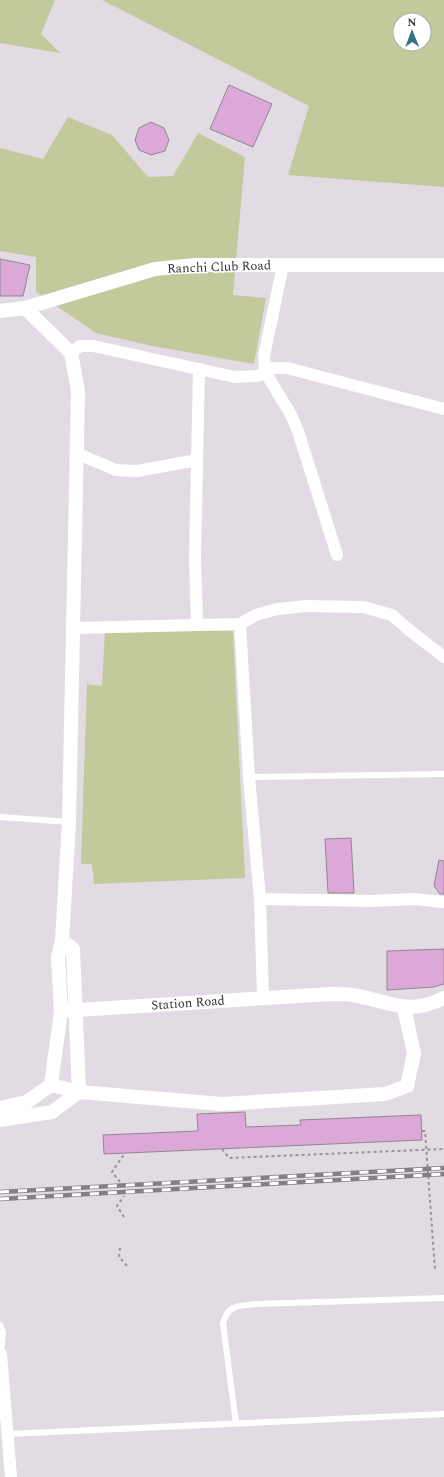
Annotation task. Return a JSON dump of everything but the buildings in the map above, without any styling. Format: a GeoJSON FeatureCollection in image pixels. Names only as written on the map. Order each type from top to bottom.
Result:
{"type":"FeatureCollection","features":[{"type":"Feature","properties":{"kind":"street","name":"Ranchi Club Road"},"geometry":{"type":"LineString","coordinates":[[0,312],[25,308],[155,269],[195,265],[444,265]]}},
{"type":"Feature","properties":{"kind":"street"},"geometry":{"type":"LineString","coordinates":[[283,265],[264,356],[264,372],[290,413],[298,431],[337,555]]}},
{"type":"Feature","properties":{"kind":"street"},"geometry":{"type":"LineString","coordinates":[[0,1108],[27,1102],[51,1085],[61,1011],[58,957],[62,940],[69,822],[78,390],[71,353],[25,308]]}},
{"type":"Feature","properties":{"kind":"street"},"geometry":{"type":"LineString","coordinates":[[71,353],[80,346],[93,346],[235,377],[258,376],[271,368],[287,368],[444,410]]}},
{"type":"Feature","properties":{"kind":"street"},"geometry":{"type":"LineString","coordinates":[[197,624],[195,558],[199,369]]}},
{"type":"Feature","properties":{"kind":"street"},"geometry":{"type":"LineString","coordinates":[[76,453],[116,470],[137,471],[197,460]]}},
{"type":"Feature","properties":{"kind":"street"},"geometry":{"type":"LineString","coordinates":[[73,628],[240,624],[256,615],[277,609],[306,606],[363,607],[392,615],[444,657]]}},
{"type":"Feature","properties":{"kind":"street"},"geometry":{"type":"LineString","coordinates":[[240,624],[249,777],[260,899],[263,998]]}},
{"type":"Feature","properties":{"kind":"street"},"geometry":{"type":"LineString","coordinates":[[260,899],[373,901],[414,899],[444,902]]}},
{"type":"Feature","properties":{"kind":"street"},"geometry":{"type":"LineString","coordinates":[[62,940],[73,949],[77,1011],[79,1092]]}},
{"type":"Feature","properties":{"kind":"street","name":"Station Road"},"geometry":{"type":"LineString","coordinates":[[61,1011],[330,994],[352,995],[404,1008],[435,1003],[444,998]]}},
{"type":"Feature","properties":{"kind":"street"},"geometry":{"type":"LineString","coordinates":[[51,1085],[79,1092],[222,1104],[385,1094],[408,1086],[414,1053],[404,1008]]}},
{"type":"Feature","properties":{"kind":"street"},"geometry":{"type":"LineString","coordinates":[[0,1120],[52,1112],[79,1092]]}},
{"type":"Feature","properties":{"kind":"street"},"geometry":{"type":"LineString","coordinates":[[1,1354],[11,1477]]}},
{"type":"Feature","properties":{"kind":"lane"},"geometry":{"type":"LineString","coordinates":[[249,777],[444,774]]}},
{"type":"Feature","properties":{"kind":"lane"},"geometry":{"type":"LineString","coordinates":[[0,817],[69,822]]}},
{"type":"Feature","properties":{"kind":"lane"},"geometry":{"type":"LineString","coordinates":[[236,1424],[223,1324],[225,1315],[231,1308],[256,1304],[444,1298]]}},
{"type":"Feature","properties":{"kind":"lane"},"geometry":{"type":"LineString","coordinates":[[0,1325],[3,1332],[1,1354]]}},
{"type":"Feature","properties":{"kind":"lane"},"geometry":{"type":"LineString","coordinates":[[8,1434],[444,1414]]}},
{"type":"Feature","properties":{"kind":"path"},"geometry":{"type":"LineString","coordinates":[[422,1131],[425,1131],[435,1270]]}},
{"type":"Feature","properties":{"kind":"path"},"geometry":{"type":"LineString","coordinates":[[222,1149],[229,1158],[444,1149]]}},
{"type":"Feature","properties":{"kind":"path"},"geometry":{"type":"LineString","coordinates":[[120,1182],[112,1172],[125,1153]]}},
{"type":"Feature","properties":{"kind":"path"},"geometry":{"type":"LineString","coordinates":[[124,1196],[117,1206],[124,1217]]}},
{"type":"Feature","properties":{"kind":"path"},"geometry":{"type":"LineString","coordinates":[[120,1248],[119,1257],[128,1267]]}},
{"type":"Feature","properties":{"kind":"green space"},"geometry":{"type":"Polygon","coordinates":[[[0,0],[55,0],[41,34],[60,53],[0,43],[0,0]]]}},
{"type":"Feature","properties":{"kind":"green space"},"geometry":{"type":"Polygon","coordinates":[[[102,0],[444,0],[444,187],[288,175],[309,106],[102,0]]]}},
{"type":"Feature","properties":{"kind":"green space"},"geometry":{"type":"Polygon","coordinates":[[[68,117],[112,135],[148,177],[173,176],[198,133],[245,157],[233,295],[266,298],[254,364],[152,346],[96,333],[36,292],[36,257],[0,251],[0,148],[43,159],[68,117]]]}},
{"type":"Feature","properties":{"kind":"green space"},"geometry":{"type":"Polygon","coordinates":[[[105,629],[233,631],[245,878],[94,884],[92,864],[81,864],[87,684],[102,686],[105,629]]]}},
{"type":"Feature","properties":{"kind":"railway"},"geometry":{"type":"LineString","coordinates":[[0,1192],[444,1168]]}},
{"type":"Feature","properties":{"kind":"railway"},"geometry":{"type":"LineString","coordinates":[[0,1199],[444,1174]]}}]}
